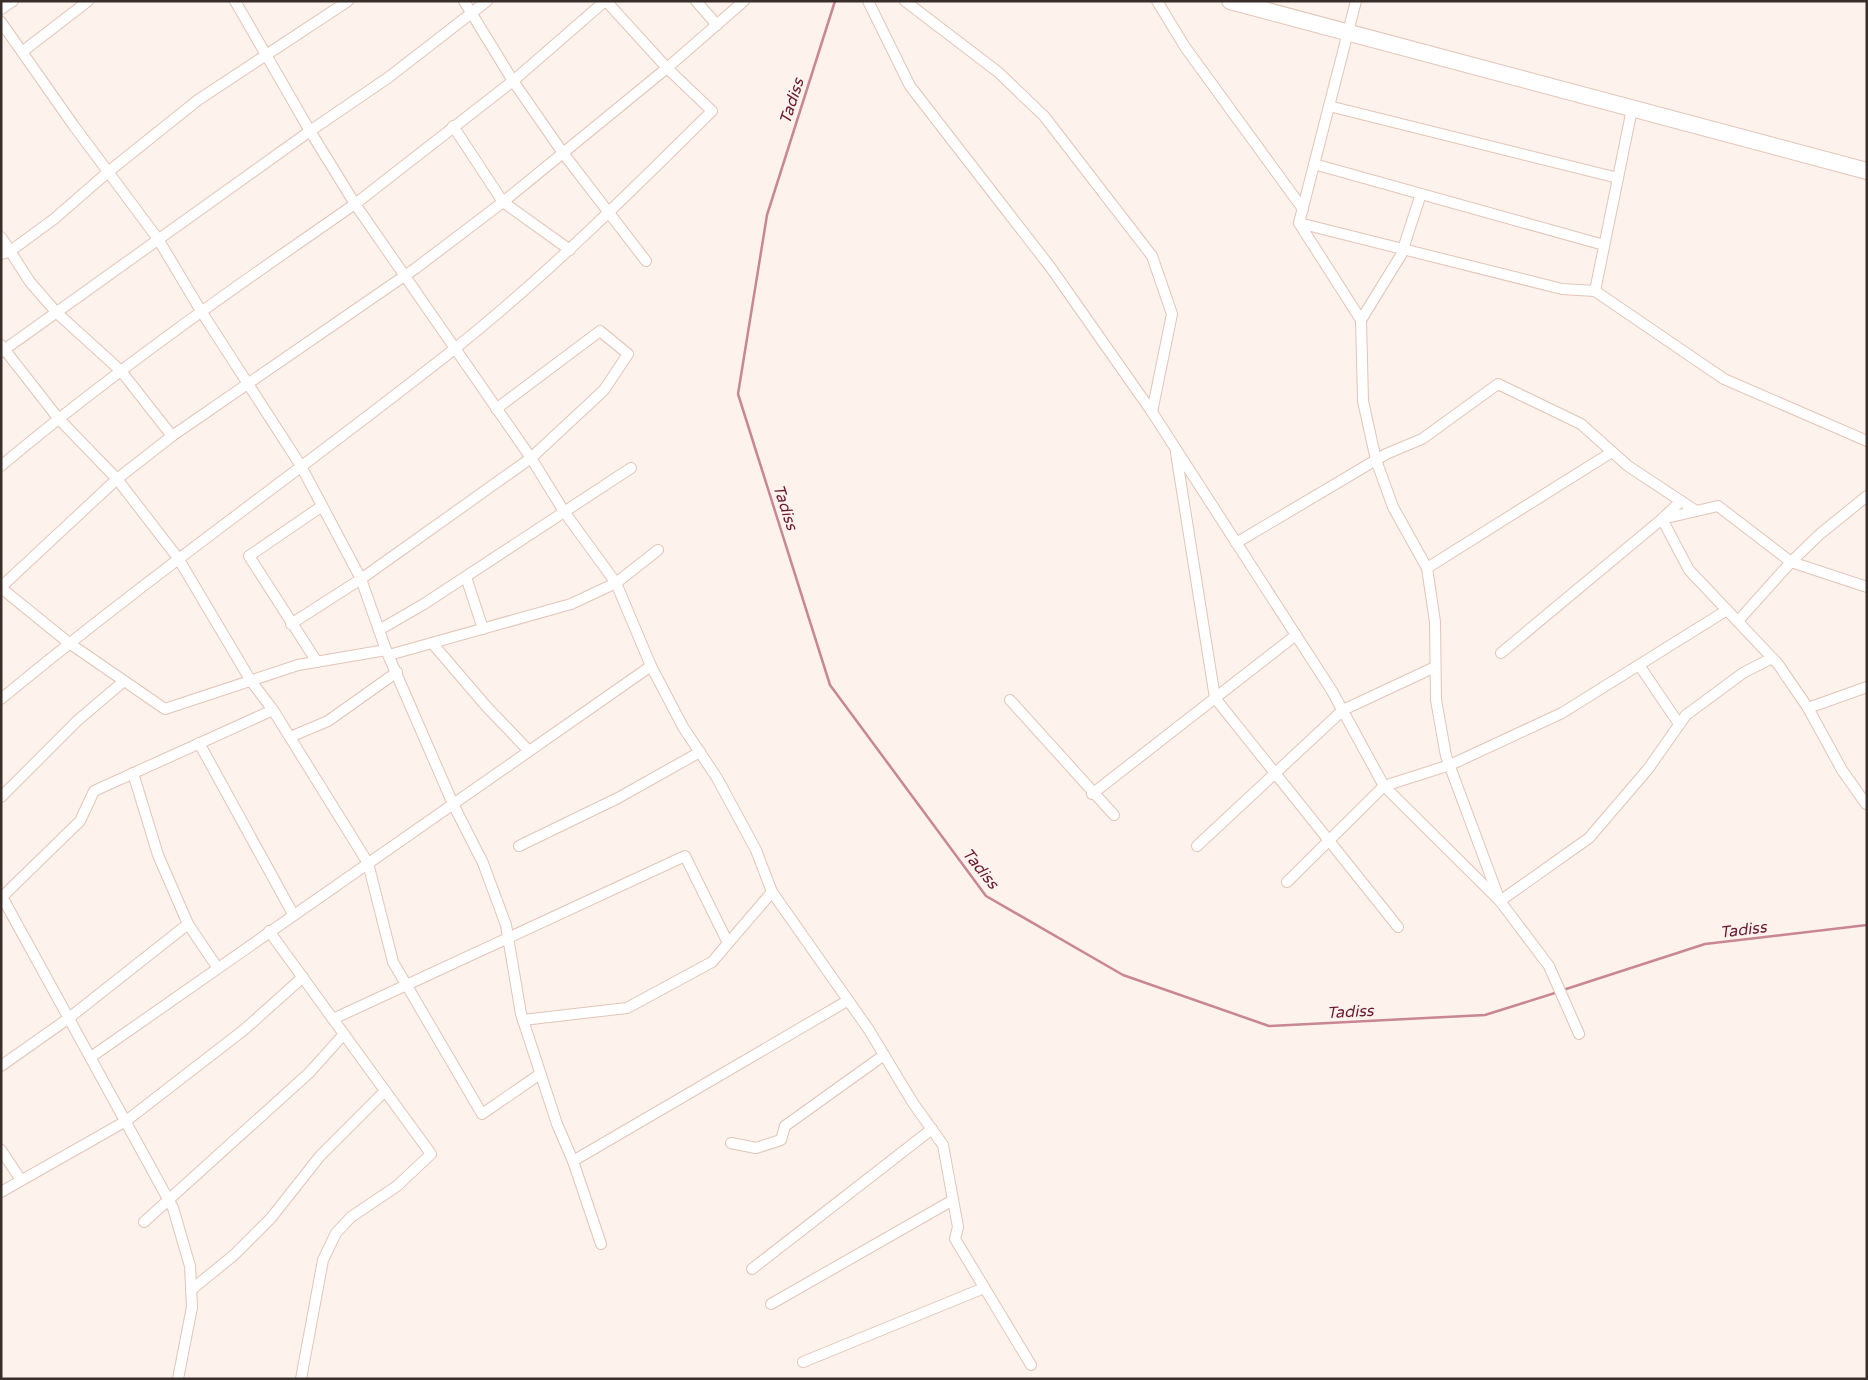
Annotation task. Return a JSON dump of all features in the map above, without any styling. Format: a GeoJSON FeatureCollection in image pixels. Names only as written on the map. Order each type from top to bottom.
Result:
{"type":"FeatureCollection","features":[{"type":"Feature","properties":{"kind":"main road"},"geometry":{"type":"LineString","coordinates":[[1230,1],[1867,171]]}},
{"type":"Feature","properties":{"kind":"street"},"geometry":{"type":"LineString","coordinates":[[1,9],[13,1]]}},
{"type":"Feature","properties":{"kind":"street"},"geometry":{"type":"LineString","coordinates":[[22,52],[88,1]]}},
{"type":"Feature","properties":{"kind":"street"},"geometry":{"type":"LineString","coordinates":[[235,1],[310,131],[355,204],[531,458],[565,513],[616,583],[651,666],[683,727],[717,778],[756,850],[772,892],[884,1055],[943,1145],[958,1227],[955,1239],[1030,1365]]}},
{"type":"Feature","properties":{"kind":"street"},"geometry":{"type":"LineString","coordinates":[[5,252],[54,219],[108,172],[198,100],[348,1]]}},
{"type":"Feature","properties":{"kind":"street"},"geometry":{"type":"LineString","coordinates":[[464,1],[513,82],[563,154],[646,261]]}},
{"type":"Feature","properties":{"kind":"street"},"geometry":{"type":"LineString","coordinates":[[487,1],[389,77],[158,239],[57,313],[3,349],[58,418],[117,479],[178,558],[251,681],[290,736],[368,863],[393,962],[482,1114],[540,1074]]}},
{"type":"Feature","properties":{"kind":"street"},"geometry":{"type":"LineString","coordinates":[[1,466],[58,418],[201,311],[355,204],[453,126],[513,82],[605,1],[666,68],[712,111],[570,250],[454,349],[178,558],[1,698]]}},
{"type":"Feature","properties":{"kind":"street"},"geometry":{"type":"LineString","coordinates":[[696,1],[717,25]]}},
{"type":"Feature","properties":{"kind":"street"},"geometry":{"type":"LineString","coordinates":[[658,550],[616,583],[571,604],[432,643],[388,652],[298,665],[164,709],[69,643],[1,587],[117,479],[172,436],[248,382],[403,274],[416,268],[503,202],[563,154],[744,1]]}},
{"type":"Feature","properties":{"kind":"street"},"geometry":{"type":"LineString","coordinates":[[868,1],[910,86],[1051,268],[1152,412],[1343,710],[1384,786],[1500,901],[1549,966],[1579,1034]]}},
{"type":"Feature","properties":{"kind":"street"},"geometry":{"type":"LineString","coordinates":[[905,1],[998,72],[1044,116],[1152,256],[1172,314],[1152,412]]}},
{"type":"Feature","properties":{"kind":"street"},"geometry":{"type":"LineString","coordinates":[[1157,1],[1186,47],[1303,209]]}},
{"type":"Feature","properties":{"kind":"street"},"geometry":{"type":"LineString","coordinates":[[1356,1],[1299,224],[1361,320]]}},
{"type":"Feature","properties":{"kind":"street"},"geometry":{"type":"LineString","coordinates":[[1,22],[158,239],[201,311],[301,466],[361,579],[388,652],[453,804],[483,863],[506,925],[523,1020],[557,1124],[573,1160],[601,1244]]}},
{"type":"Feature","properties":{"kind":"street"},"geometry":{"type":"LineString","coordinates":[[1329,106],[1618,178]]}},
{"type":"Feature","properties":{"kind":"street"},"geometry":{"type":"LineString","coordinates":[[1595,291],[1632,109]]}},
{"type":"Feature","properties":{"kind":"street"},"geometry":{"type":"LineString","coordinates":[[453,126],[503,202],[570,250]]}},
{"type":"Feature","properties":{"kind":"street"},"geometry":{"type":"LineString","coordinates":[[1314,164],[1604,246]]}},
{"type":"Feature","properties":{"kind":"street"},"geometry":{"type":"LineString","coordinates":[[1421,194],[1402,249],[1361,320],[1363,401],[1376,460],[1393,507],[1427,568],[1435,622],[1436,700],[1450,766],[1500,901]]}},
{"type":"Feature","properties":{"kind":"street"},"geometry":{"type":"LineString","coordinates":[[1299,224],[1562,289],[1595,291],[1724,379],[1867,442]]}},
{"type":"Feature","properties":{"kind":"street"},"geometry":{"type":"LineString","coordinates":[[1,237],[5,252],[30,282],[57,313],[121,371],[172,436]]}},
{"type":"Feature","properties":{"kind":"street"},"geometry":{"type":"LineString","coordinates":[[291,624],[361,579],[531,458],[604,390],[628,354],[600,331],[496,408]]}},
{"type":"Feature","properties":{"kind":"street"},"geometry":{"type":"LineString","coordinates":[[1236,543],[1376,460],[1422,439],[1498,384],[1581,424],[1628,466],[1696,511]]}},
{"type":"Feature","properties":{"kind":"street"},"geometry":{"type":"LineString","coordinates":[[1175,448],[1215,698],[1277,773],[1328,841],[1398,927]]}},
{"type":"Feature","properties":{"kind":"street"},"geometry":{"type":"LineString","coordinates":[[1427,568],[1612,452]]}},
{"type":"Feature","properties":{"kind":"street"},"geometry":{"type":"LineString","coordinates":[[379,630],[466,577],[631,468]]}},
{"type":"Feature","properties":{"kind":"street"},"geometry":{"type":"LineString","coordinates":[[1738,621],[1790,562],[1820,534],[1867,496]]}},
{"type":"Feature","properties":{"kind":"street"},"geometry":{"type":"LineString","coordinates":[[1501,653],[1662,519],[1680,501]]}},
{"type":"Feature","properties":{"kind":"street"},"geometry":{"type":"LineString","coordinates":[[317,662],[249,556],[322,506]]}},
{"type":"Feature","properties":{"kind":"street"},"geometry":{"type":"LineString","coordinates":[[1662,519],[1718,506],[1790,562],[1867,588]]}},
{"type":"Feature","properties":{"kind":"street"},"geometry":{"type":"LineString","coordinates":[[1662,519],[1689,570],[1772,658],[1808,708],[1842,770],[1866,804]]}},
{"type":"Feature","properties":{"kind":"street"},"geometry":{"type":"LineString","coordinates":[[466,577],[483,629]]}},
{"type":"Feature","properties":{"kind":"street"},"geometry":{"type":"LineString","coordinates":[[1287,882],[1384,786],[1450,766],[1562,713],[1727,610]]}},
{"type":"Feature","properties":{"kind":"street"},"geometry":{"type":"LineString","coordinates":[[1092,794],[1296,635]]}},
{"type":"Feature","properties":{"kind":"street"},"geometry":{"type":"LineString","coordinates":[[432,643],[486,706],[529,751]]}},
{"type":"Feature","properties":{"kind":"street"},"geometry":{"type":"LineString","coordinates":[[1500,901],[1589,838],[1648,769],[1686,715],[1742,674],[1772,658]]}},
{"type":"Feature","properties":{"kind":"street"},"geometry":{"type":"LineString","coordinates":[[1639,665],[1679,724]]}},
{"type":"Feature","properties":{"kind":"street"},"geometry":{"type":"LineString","coordinates":[[90,1057],[651,666]]}},
{"type":"Feature","properties":{"kind":"street"},"geometry":{"type":"LineString","coordinates":[[1197,846],[1343,710],[1435,667]]}},
{"type":"Feature","properties":{"kind":"street"},"geometry":{"type":"LineString","coordinates":[[290,736],[328,721],[397,672]]}},
{"type":"Feature","properties":{"kind":"street"},"geometry":{"type":"LineString","coordinates":[[1,796],[77,721],[124,681]]}},
{"type":"Feature","properties":{"kind":"street"},"geometry":{"type":"LineString","coordinates":[[1808,708],[1867,687]]}},
{"type":"Feature","properties":{"kind":"street"},"geometry":{"type":"LineString","coordinates":[[1010,700],[1092,794],[1114,815]]}},
{"type":"Feature","properties":{"kind":"street"},"geometry":{"type":"LineString","coordinates":[[178,1379],[192,1307],[190,1266],[173,1208],[2,896],[80,821],[94,791],[273,710]]}},
{"type":"Feature","properties":{"kind":"street"},"geometry":{"type":"LineString","coordinates":[[199,743],[293,914]]}},
{"type":"Feature","properties":{"kind":"street"},"geometry":{"type":"LineString","coordinates":[[519,846],[618,798],[700,752]]}},
{"type":"Feature","properties":{"kind":"street"},"geometry":{"type":"LineString","coordinates":[[133,773],[158,855],[188,924],[218,967]]}},
{"type":"Feature","properties":{"kind":"street"},"geometry":{"type":"LineString","coordinates":[[333,1019],[685,856],[728,943]]}},
{"type":"Feature","properties":{"kind":"street"},"geometry":{"type":"LineString","coordinates":[[523,1020],[627,1008],[712,962],[772,892]]}},
{"type":"Feature","properties":{"kind":"street"},"geometry":{"type":"LineString","coordinates":[[1,1066],[69,1018],[188,924]]}},
{"type":"Feature","properties":{"kind":"street"},"geometry":{"type":"LineString","coordinates":[[269,931],[431,1154],[397,1186],[351,1217],[336,1233],[323,1260],[301,1379]]}},
{"type":"Feature","properties":{"kind":"street"},"geometry":{"type":"LineString","coordinates":[[1,1192],[126,1121],[246,1029],[303,977]]}},
{"type":"Feature","properties":{"kind":"street"},"geometry":{"type":"LineString","coordinates":[[573,1160],[847,1001]]}},
{"type":"Feature","properties":{"kind":"street"},"geometry":{"type":"LineString","coordinates":[[144,1222],[309,1073],[344,1034]]}},
{"type":"Feature","properties":{"kind":"street"},"geometry":{"type":"LineString","coordinates":[[731,1143],[756,1148],[780,1140],[785,1126],[884,1055]]}},
{"type":"Feature","properties":{"kind":"street"},"geometry":{"type":"LineString","coordinates":[[191,1290],[234,1254],[271,1218],[320,1156],[385,1091]]}},
{"type":"Feature","properties":{"kind":"street"},"geometry":{"type":"LineString","coordinates":[[752,1269],[932,1129]]}},
{"type":"Feature","properties":{"kind":"street"},"geometry":{"type":"LineString","coordinates":[[1,1150],[21,1180]]}},
{"type":"Feature","properties":{"kind":"street"},"geometry":{"type":"LineString","coordinates":[[771,1304],[953,1200]]}},
{"type":"Feature","properties":{"kind":"street"},"geometry":{"type":"LineString","coordinates":[[803,1362],[984,1288]]}},
{"type":"Feature","properties":{"kind":"waterway","name":"Tadiss"},"geometry":{"type":"LineString","coordinates":[[835,1],[767,215],[738,394],[830,685],[986,896],[1123,975],[1269,1026],[1485,1015],[1558,992]]}},
{"type":"Feature","properties":{"kind":"waterway","name":"Tadiss"},"geometry":{"type":"LineString","coordinates":[[1563,990],[1705,944],[1867,925]]}}]}
